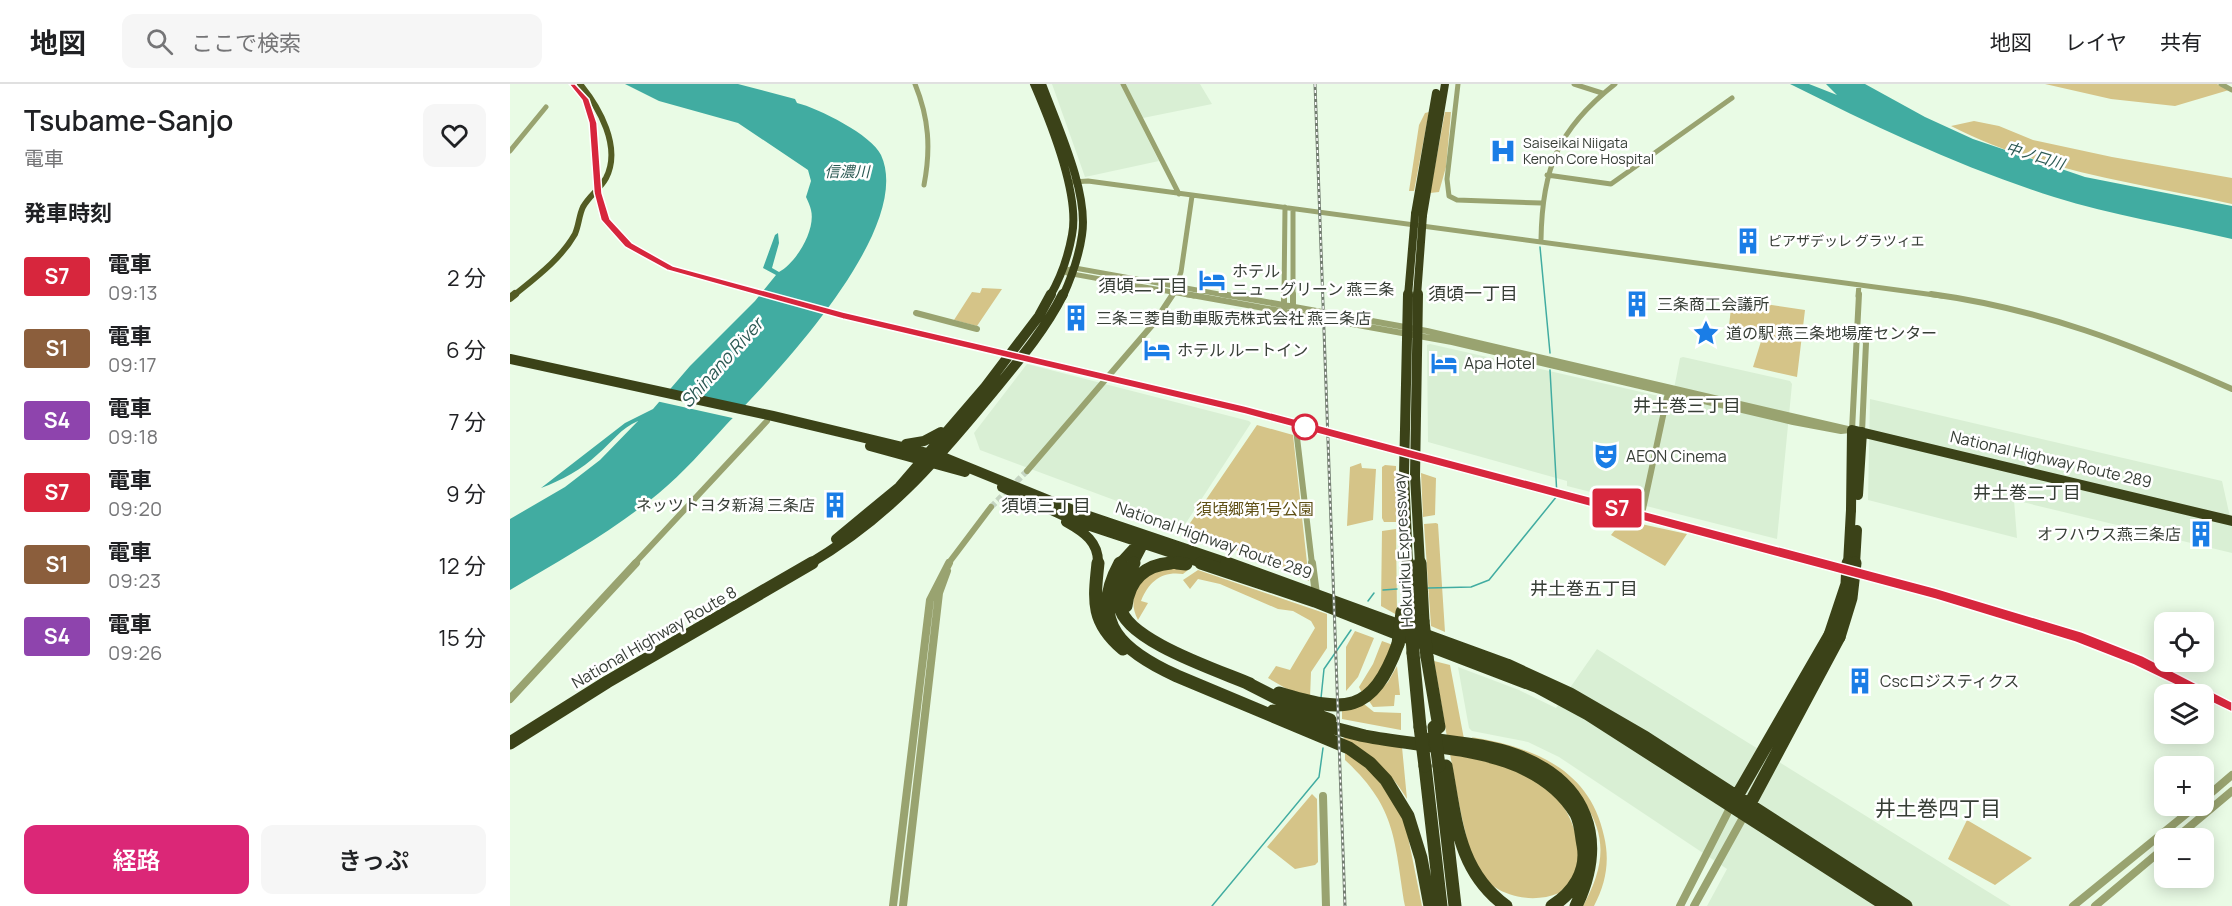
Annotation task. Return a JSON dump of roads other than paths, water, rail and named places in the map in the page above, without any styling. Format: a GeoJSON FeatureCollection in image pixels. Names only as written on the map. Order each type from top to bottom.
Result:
{"type":"FeatureCollection","features":[{"type":"Feature","properties":{"kind":"highway","name":"National Highway Route 8"},"geometry":{"type":"LineString","coordinates":[[1034,84],[1073,182]]}},
{"type":"Feature","properties":{"kind":"highway","name":"National Highway Route 8"},"geometry":{"type":"LineString","coordinates":[[510,743],[607,682],[677,643],[814,559],[825,555],[886,510],[932,457],[977,411],[1043,328],[1070,271],[1073,182],[1042,84]]}},
{"type":"Feature","properties":{"kind":"highway","name":"Hokuriku Expressway"},"geometry":{"type":"LineString","coordinates":[[1431,727],[1413,653],[1410,475],[1419,214],[1438,84]]}},
{"type":"Feature","properties":{"kind":"highway","name":"Hokuriku Expressway"},"geometry":{"type":"LineString","coordinates":[[1419,214],[1445,84]]}},
{"type":"Feature","properties":{"kind":"highway","name":"National Highway Route 8"},"geometry":{"type":"LineString","coordinates":[[932,457],[952,425],[1024,339],[1070,271]]}},
{"type":"Feature","properties":{"kind":"highway","name":"National Highway Route 289"},"geometry":{"type":"LineString","coordinates":[[510,359],[965,464],[1143,541],[1239,577],[1315,601],[1538,687],[1640,745],[1906,906]]}},
{"type":"Feature","properties":{"kind":"highway","name":"National Highway Route 289"},"geometry":{"type":"LineString","coordinates":[[510,364],[900,446],[994,483],[1049,510],[1316,594],[1507,665],[1570,694],[1646,738],[1740,806],[1887,906]]}},
{"type":"Feature","properties":{"kind":"highway"},"geometry":{"type":"LineString","coordinates":[[965,464],[957,446],[974,422],[977,411]]}},
{"type":"Feature","properties":{"kind":"highway"},"geometry":{"type":"LineString","coordinates":[[900,446],[931,438],[952,425]]}},
{"type":"Feature","properties":{"kind":"highway"},"geometry":{"type":"LineString","coordinates":[[1740,806],[1848,614],[1854,586],[1857,431]]}},
{"type":"Feature","properties":{"kind":"highway","name":"National Highway Route 289"},"geometry":{"type":"LineString","coordinates":[[1857,431],[2232,521]]}},
{"type":"Feature","properties":{"kind":"highway"},"geometry":{"type":"LineString","coordinates":[[1245,682],[1320,706],[1344,706],[1363,699],[1380,684],[1392,663],[1398,644],[1412,616],[1410,475]]}},
{"type":"Feature","properties":{"kind":"highway"},"geometry":{"type":"LineString","coordinates":[[1049,510],[1087,536],[1096,546],[1099,558],[1094,603],[1103,629],[1124,650],[1235,702],[1349,748],[1386,777],[1397,791],[1411,820],[1430,906]]}},
{"type":"Feature","properties":{"kind":"highway"},"geometry":{"type":"LineString","coordinates":[[1143,541],[1113,574],[1106,606],[1111,625],[1118,636],[1149,663]]}},
{"type":"Feature","properties":{"kind":"highway"},"geometry":{"type":"LineString","coordinates":[[1143,541],[1125,577],[1119,597],[1127,624],[1143,637],[1245,682],[1296,708],[1328,720],[1367,729],[1465,743],[1506,752],[1524,759],[1555,777],[1582,810],[1592,837],[1593,866],[1576,906]]}},
{"type":"Feature","properties":{"kind":"highway"},"geometry":{"type":"LineString","coordinates":[[1143,637],[1128,615],[1126,598],[1132,583],[1145,570],[1161,563],[1179,562],[1239,577]]}},
{"type":"Feature","properties":{"kind":"highway","name":"Hokuriku Expressway"},"geometry":{"type":"LineString","coordinates":[[1412,616],[1426,657],[1431,727],[1455,906]]}},
{"type":"Feature","properties":{"kind":"highway"},"geometry":{"type":"LineString","coordinates":[[1235,702],[1367,736],[1493,758],[1538,775],[1550,783],[1568,804],[1583,838],[1583,862],[1576,884],[1570,893],[1552,906]]}},
{"type":"Feature","properties":{"kind":"highway"},"geometry":{"type":"LineString","coordinates":[[1431,727],[1437,766],[1470,870],[1485,891],[1506,906]]}},
{"type":"Feature","properties":{"kind":"highway","name":"Hokuriku Expressway"},"geometry":{"type":"LineString","coordinates":[[1437,766],[1441,906]]}},
{"type":"Feature","properties":{"kind":"main road"},"geometry":{"type":"LineString","coordinates":[[510,298],[558,255],[575,233],[584,207],[604,180],[611,158],[605,126],[588,93],[580,84]]}},
{"type":"Feature","properties":{"kind":"street"},"geometry":{"type":"LineString","coordinates":[[915,84],[928,129],[929,154],[924,185]]}},
{"type":"Feature","properties":{"kind":"street"},"geometry":{"type":"LineString","coordinates":[[1123,84],[1179,194]]}},
{"type":"Feature","properties":{"kind":"street"},"geometry":{"type":"LineString","coordinates":[[1458,84],[1447,179],[1449,196],[1457,200],[1541,203]]}},
{"type":"Feature","properties":{"kind":"street"},"geometry":{"type":"LineString","coordinates":[[1574,84],[1602,93]]}},
{"type":"Feature","properties":{"kind":"street"},"geometry":{"type":"LineString","coordinates":[[1541,240],[1541,203],[1552,158],[1567,132],[1602,93],[1615,84]]}},
{"type":"Feature","properties":{"kind":"street"},"geometry":{"type":"LineString","coordinates":[[2220,84],[2232,90]]}},
{"type":"Feature","properties":{"kind":"street"},"geometry":{"type":"LineString","coordinates":[[1547,175],[1611,184],[1732,98]]}},
{"type":"Feature","properties":{"kind":"street"},"geometry":{"type":"LineString","coordinates":[[510,151],[546,107]]}},
{"type":"Feature","properties":{"kind":"street"},"geometry":{"type":"LineString","coordinates":[[1073,182],[1541,240],[1957,297],[2032,313],[2140,348],[2232,389]]}},
{"type":"Feature","properties":{"kind":"street"},"geometry":{"type":"LineString","coordinates":[[1027,471],[1154,323],[1176,290],[1192,196]]}},
{"type":"Feature","properties":{"kind":"street"},"geometry":{"type":"LineString","coordinates":[[584,207],[586,197]]}},
{"type":"Feature","properties":{"kind":"street"},"geometry":{"type":"LineString","coordinates":[[1284,309],[1285,207]]}},
{"type":"Feature","properties":{"kind":"street"},"geometry":{"type":"LineString","coordinates":[[1293,209],[1293,310]]}},
{"type":"Feature","properties":{"kind":"street"},"geometry":{"type":"LineString","coordinates":[[1070,271],[1293,310],[1452,342],[1669,389],[1793,422],[1841,431],[1857,431],[1866,343],[1858,326],[1859,285]]}},
{"type":"Feature","properties":{"kind":"street"},"geometry":{"type":"LineString","coordinates":[[916,313],[977,329]]}},
{"type":"Feature","properties":{"kind":"street"},"geometry":{"type":"LineString","coordinates":[[1644,509],[1669,389]]}},
{"type":"Feature","properties":{"kind":"street"},"geometry":{"type":"LineString","coordinates":[[510,699],[763,418]]}},
{"type":"Feature","properties":{"kind":"street"},"geometry":{"type":"LineString","coordinates":[[1296,429],[1316,594]]}},
{"type":"Feature","properties":{"kind":"street"},"geometry":{"type":"LineString","coordinates":[[893,906],[930,600],[937,581],[957,549],[991,507]]}},
{"type":"Feature","properties":{"kind":"street"},"geometry":{"type":"LineString","coordinates":[[903,906],[939,593],[957,549]]}},
{"type":"Feature","properties":{"kind":"street"},"geometry":{"type":"LineString","coordinates":[[2214,791],[2232,775]]}},
{"type":"Feature","properties":{"kind":"street"},"geometry":{"type":"LineString","coordinates":[[2188,828],[2232,790]]}},
{"type":"Feature","properties":{"kind":"street"},"geometry":{"type":"LineString","coordinates":[[1323,796],[1326,906]]}},
{"type":"Feature","properties":{"kind":"street"},"geometry":{"type":"LineString","coordinates":[[1680,906],[1740,806]]}},
{"type":"Feature","properties":{"kind":"street"},"geometry":{"type":"LineString","coordinates":[[1694,906],[1740,806]]}},
{"type":"Feature","properties":{"kind":"street"},"geometry":{"type":"LineString","coordinates":[[2073,906],[2184,816]]}},
{"type":"Feature","properties":{"kind":"street"},"geometry":{"type":"LineString","coordinates":[[2095,906],[2154,856]]}},
{"type":"Feature","properties":{"kind":"water","name":"信濃川"},"geometry":{"type":"Polygon","coordinates":[[[625,84],[738,84],[795,99],[797,103],[844,123],[867,139],[881,155],[886,186],[878,222],[860,260],[805,338],[685,469],[623,520],[510,590],[510,519],[565,487],[600,460],[638,421],[622,431],[592,460],[578,470],[541,488],[625,423],[653,409],[690,366],[755,301],[776,275],[763,268],[775,235],[778,233],[779,243],[772,268],[779,272],[798,254],[808,236],[812,218],[806,197],[811,181],[808,170],[738,123],[659,101],[625,84]]]}},
{"type":"Feature","properties":{"kind":"water"},"geometry":{"type":"Polygon","coordinates":[[[1790,84],[1809,84],[1837,95],[1826,84],[1865,84],[1925,117],[1973,139],[2085,177],[2232,206],[2232,239],[2098,209],[2020,186],[1920,146],[1790,84]]]}},
{"type":"Feature","properties":{"kind":"waterway"},"geometry":{"type":"LineString","coordinates":[[1540,247],[1550,353]]}},
{"type":"Feature","properties":{"kind":"waterway"},"geometry":{"type":"LineString","coordinates":[[1428,588],[1471,587],[1489,580],[1557,496],[1550,370]]}},
{"type":"Feature","properties":{"kind":"waterway"},"geometry":{"type":"LineString","coordinates":[[1383,590],[1397,589]]}},
{"type":"Feature","properties":{"kind":"waterway"},"geometry":{"type":"LineString","coordinates":[[1368,601],[1374,593]]}},
{"type":"Feature","properties":{"kind":"waterway"},"geometry":{"type":"LineString","coordinates":[[1321,698],[1324,669],[1351,630]]}},
{"type":"Feature","properties":{"kind":"waterway"},"geometry":{"type":"LineString","coordinates":[[1212,906],[1319,777],[1323,748]]}},
{"type":"Feature","properties":{"kind":"tunnel"},"geometry":{"type":"LineString","coordinates":[[991,507],[1027,471]]}},
{"type":"Feature","properties":{"kind":"railway"},"geometry":{"type":"LineString","coordinates":[[572,84],[589,107],[600,204],[606,220],[629,245],[670,268],[843,316],[1245,410],[1328,432]]}},
{"type":"Feature","properties":{"kind":"railway"},"geometry":{"type":"LineString","coordinates":[[1315,84],[1328,432]]}},
{"type":"Feature","properties":{"kind":"railway"},"geometry":{"type":"LineString","coordinates":[[1328,432],[1935,594],[2077,636],[2138,660],[2232,706]]}},
{"type":"Feature","properties":{"kind":"railway"},"geometry":{"type":"LineString","coordinates":[[1328,432],[1345,906]]}},
{"type":"Feature","properties":{"kind":"train","name":"S7"},"geometry":{"type":"LineString","coordinates":[[572,84],[585,99],[593,123],[598,193],[606,220],[629,245],[643,255],[670,268],[843,316],[1245,410],[1935,594],[2077,636],[2138,660],[2232,706]]}},
{"type":"Feature","properties":{"kind":"place","name":"Saiseikai Niigata Kenoh Core Hospital"},"geometry":{"type":"Point","coordinates":[1503,151]}},
{"type":"Feature","properties":{"kind":"place","name":"ピアザデッレ グラツィエ"},"geometry":{"type":"Point","coordinates":[1748,241]}},
{"type":"Feature","properties":{"kind":"place","name":"ホテル ニューグリーン 燕三条"},"geometry":{"type":"Point","coordinates":[1212,280]}},
{"type":"Feature","properties":{"kind":"place","name":"三条商工会議所"},"geometry":{"type":"Point","coordinates":[1637,304]}},
{"type":"Feature","properties":{"kind":"place","name":"三条三菱自動車販売株式会社 燕三条店"},"geometry":{"type":"Point","coordinates":[1076,318]}},
{"type":"Feature","properties":{"kind":"place","name":"道の駅 燕三条地場産センター"},"geometry":{"type":"Point","coordinates":[1706,333]}},
{"type":"Feature","properties":{"kind":"place","name":"ホテル ルートイン"},"geometry":{"type":"Point","coordinates":[1157,350]}},
{"type":"Feature","properties":{"kind":"place","name":"Apa Hotel"},"geometry":{"type":"Point","coordinates":[1444,363]}},
{"type":"Feature","properties":{"kind":"place","name":"AEON Cinema"},"geometry":{"type":"Point","coordinates":[1606,456]}},
{"type":"Feature","properties":{"kind":"place","name":"ネッツトヨタ新潟 三条店"},"geometry":{"type":"Point","coordinates":[835,505]}},
{"type":"Feature","properties":{"kind":"place","name":"オフハウス燕三条店"},"geometry":{"type":"Point","coordinates":[2201,534]}},
{"type":"Feature","properties":{"kind":"place","name":"Cscロジスティクス"},"geometry":{"type":"Point","coordinates":[1860,681]}},
{"type":"Feature","properties":{"kind":"district","name":"須頃二丁目"},"geometry":{"type":"Point","coordinates":[1143,286]}},
{"type":"Feature","properties":{"kind":"district","name":"須頃一丁目"},"geometry":{"type":"Point","coordinates":[1473,294]}},
{"type":"Feature","properties":{"kind":"district","name":"井土巻三丁目"},"geometry":{"type":"Point","coordinates":[1687,406]}},
{"type":"Feature","properties":{"kind":"district","name":"井土巻二丁目"},"geometry":{"type":"Point","coordinates":[2027,493]}},
{"type":"Feature","properties":{"kind":"district","name":"須頃三丁目"},"geometry":{"type":"Point","coordinates":[1046,506]}},
{"type":"Feature","properties":{"kind":"district","name":"井土巻五丁目"},"geometry":{"type":"Point","coordinates":[1584,589]}},
{"type":"Feature","properties":{"kind":"district","name":"井土巻四丁目"},"geometry":{"type":"Point","coordinates":[1938,809]}},
{"type":"Feature","properties":{"kind":"water label","name":"中ノ口川"},"geometry":{"type":"Point","coordinates":[2035,156]}},
{"type":"Feature","properties":{"kind":"water label","name":"Shinano River"},"geometry":{"type":"Point","coordinates":[722,363]}},
{"type":"Feature","properties":{"kind":"park label","name":"須頃郷第1号公園"},"geometry":{"type":"Point","coordinates":[1255,509]}}]}
